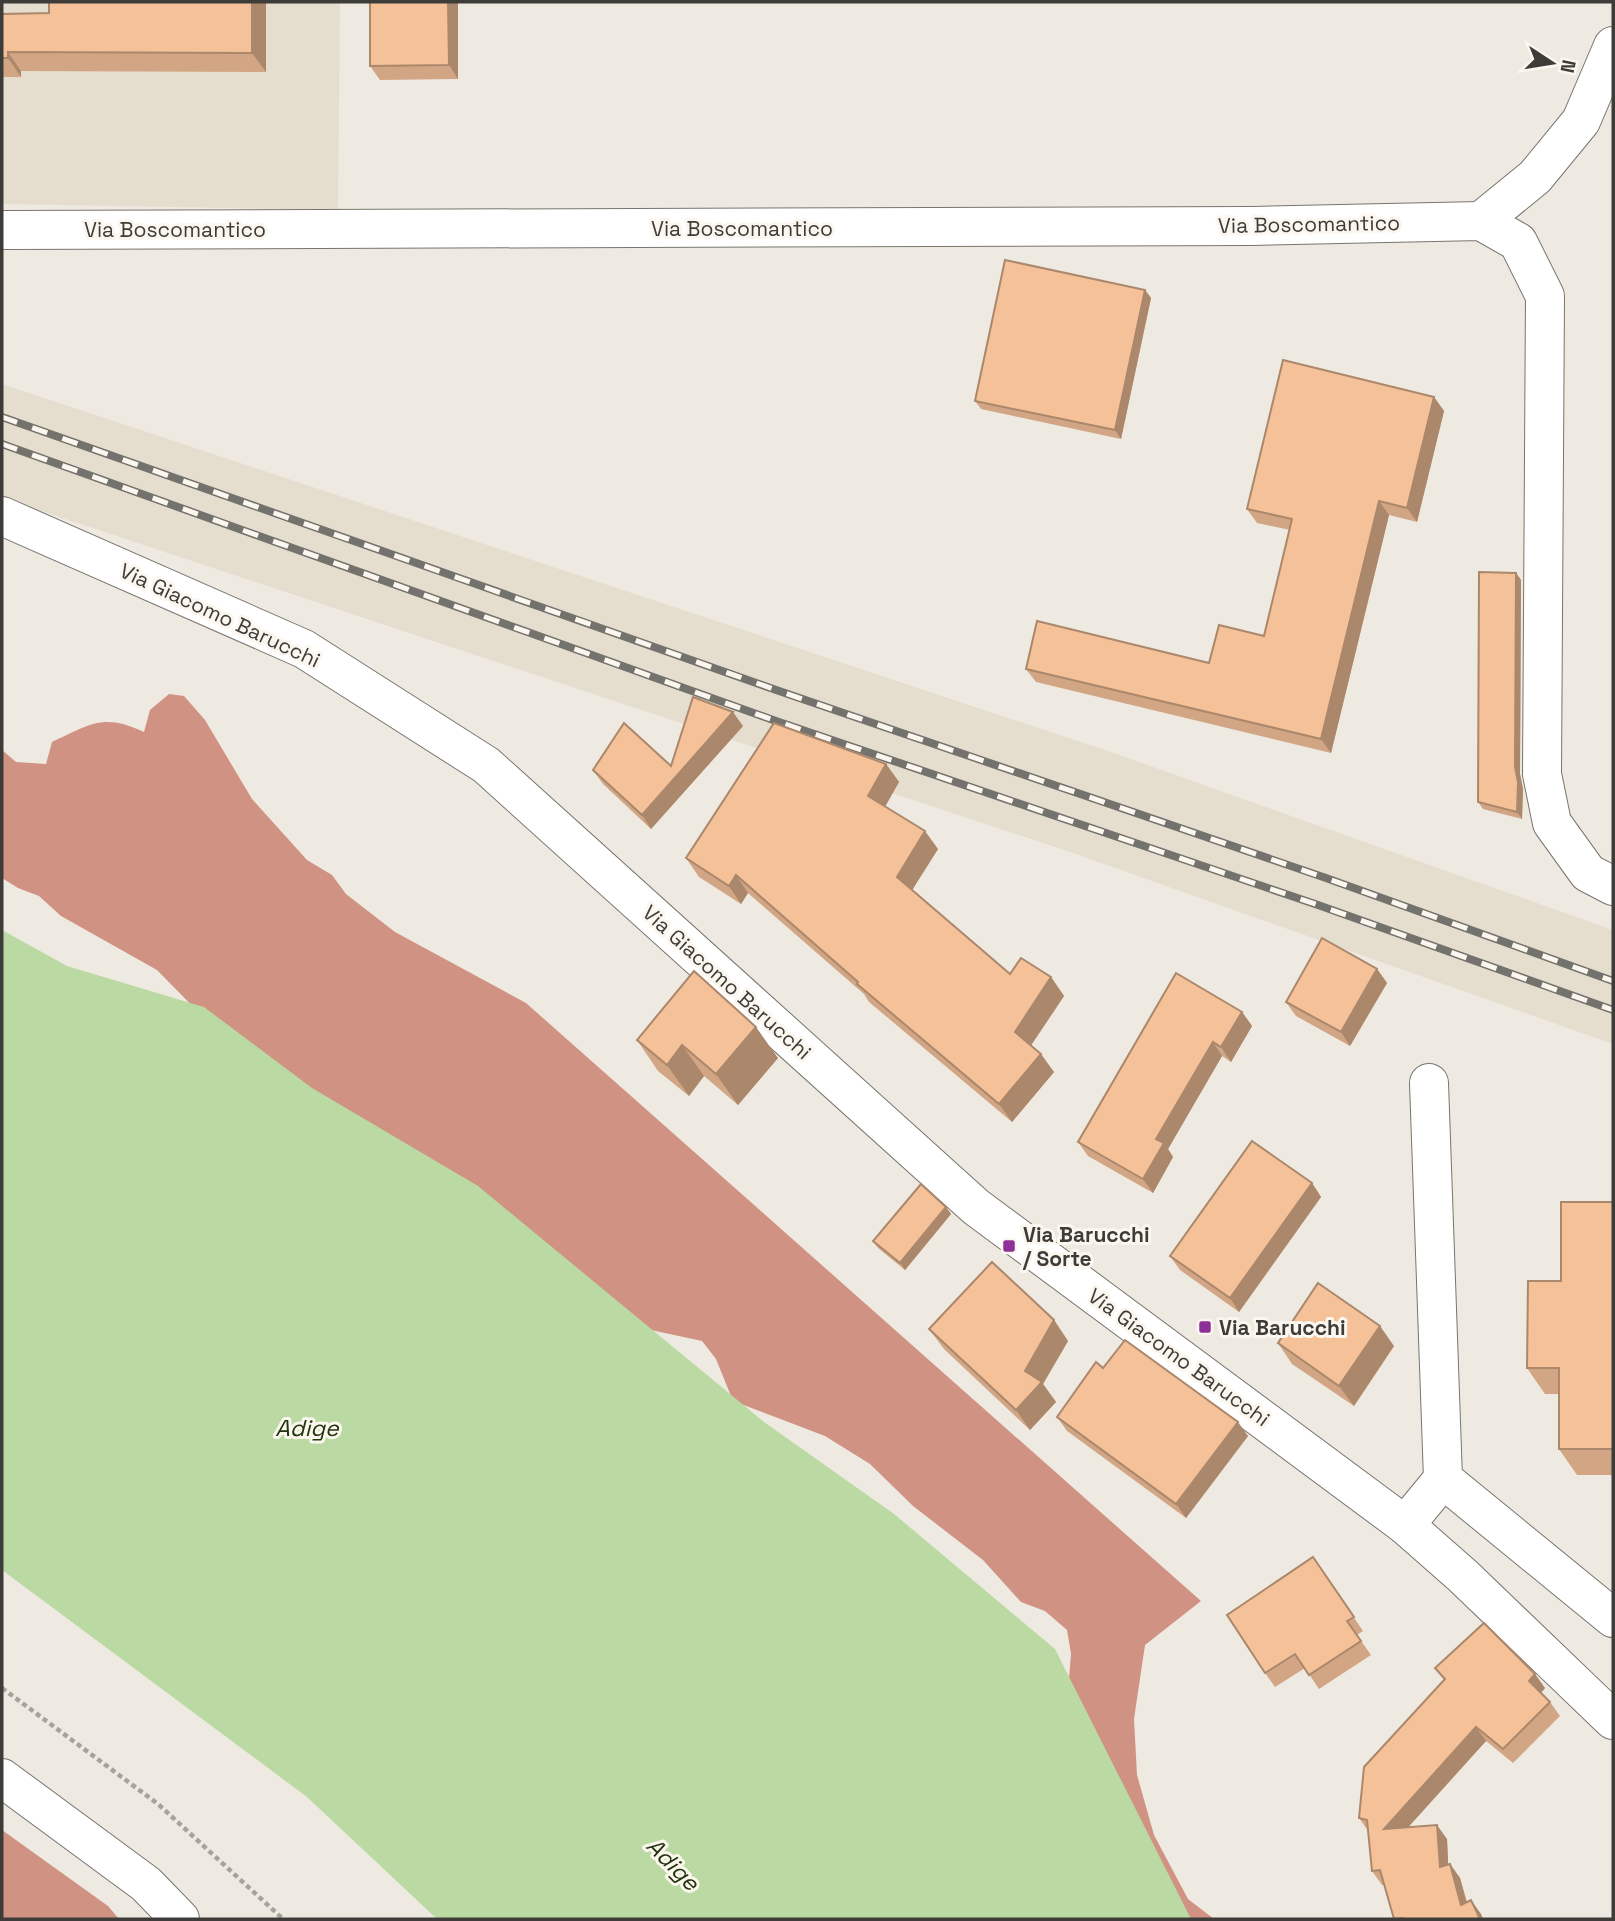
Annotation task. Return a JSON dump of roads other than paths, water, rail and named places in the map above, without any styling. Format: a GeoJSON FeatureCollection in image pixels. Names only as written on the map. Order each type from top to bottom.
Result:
{"type":"FeatureCollection","features":[{"type":"Feature","properties":{"kind":"street"},"geometry":{"type":"LineString","coordinates":[[1613,46],[1581,121],[1535,177],[1481,221],[1518,242],[1545,296],[1542,774],[1552,824],[1588,873],[1613,886]]}},
{"type":"Feature","properties":{"kind":"street"},"geometry":{"type":"LineString","coordinates":[[1581,121],[1613,101]]}},
{"type":"Feature","properties":{"kind":"street","name":"Via Boscomantico"},"geometry":{"type":"LineString","coordinates":[[2,230],[1238,226],[1481,221]]}},
{"type":"Feature","properties":{"kind":"street","name":"Via Giacomo Barucchi"},"geometry":{"type":"LineString","coordinates":[[2,516],[304,649],[486,765],[975,1207],[1405,1525],[1463,1576],[1613,1720]]}},
{"type":"Feature","properties":{"kind":"street"},"geometry":{"type":"LineString","coordinates":[[1405,1525],[1443,1479],[1429,1083]]}},
{"type":"Feature","properties":{"kind":"street"},"geometry":{"type":"LineString","coordinates":[[1443,1479],[1613,1618]]}},
{"type":"Feature","properties":{"kind":"street"},"geometry":{"type":"LineString","coordinates":[[2,1778],[146,1884],[180,1919]]}},
{"type":"Feature","properties":{"kind":"water","name":"Adige"},"geometry":{"type":"Polygon","coordinates":[[[2,930],[67,966],[204,1007],[312,1088],[478,1186],[764,1422],[894,1514],[1055,1649],[1191,1919],[437,1919],[307,1797],[2,1570],[2,930]]]}},
{"type":"Feature","properties":{"kind":"railway"},"geometry":{"type":"LineString","coordinates":[[2,417],[782,692],[1326,878],[1613,981]]}},
{"type":"Feature","properties":{"kind":"railway"},"geometry":{"type":"LineString","coordinates":[[2,444],[776,721],[1318,905],[1613,1010]]}},
{"type":"Feature","properties":{"kind":"place","name":"Via Barucchi / Sorte"},"geometry":{"type":"Point","coordinates":[1009,1246]}},
{"type":"Feature","properties":{"kind":"place","name":"Via Barucchi"},"geometry":{"type":"Point","coordinates":[1205,1327]}}]}
